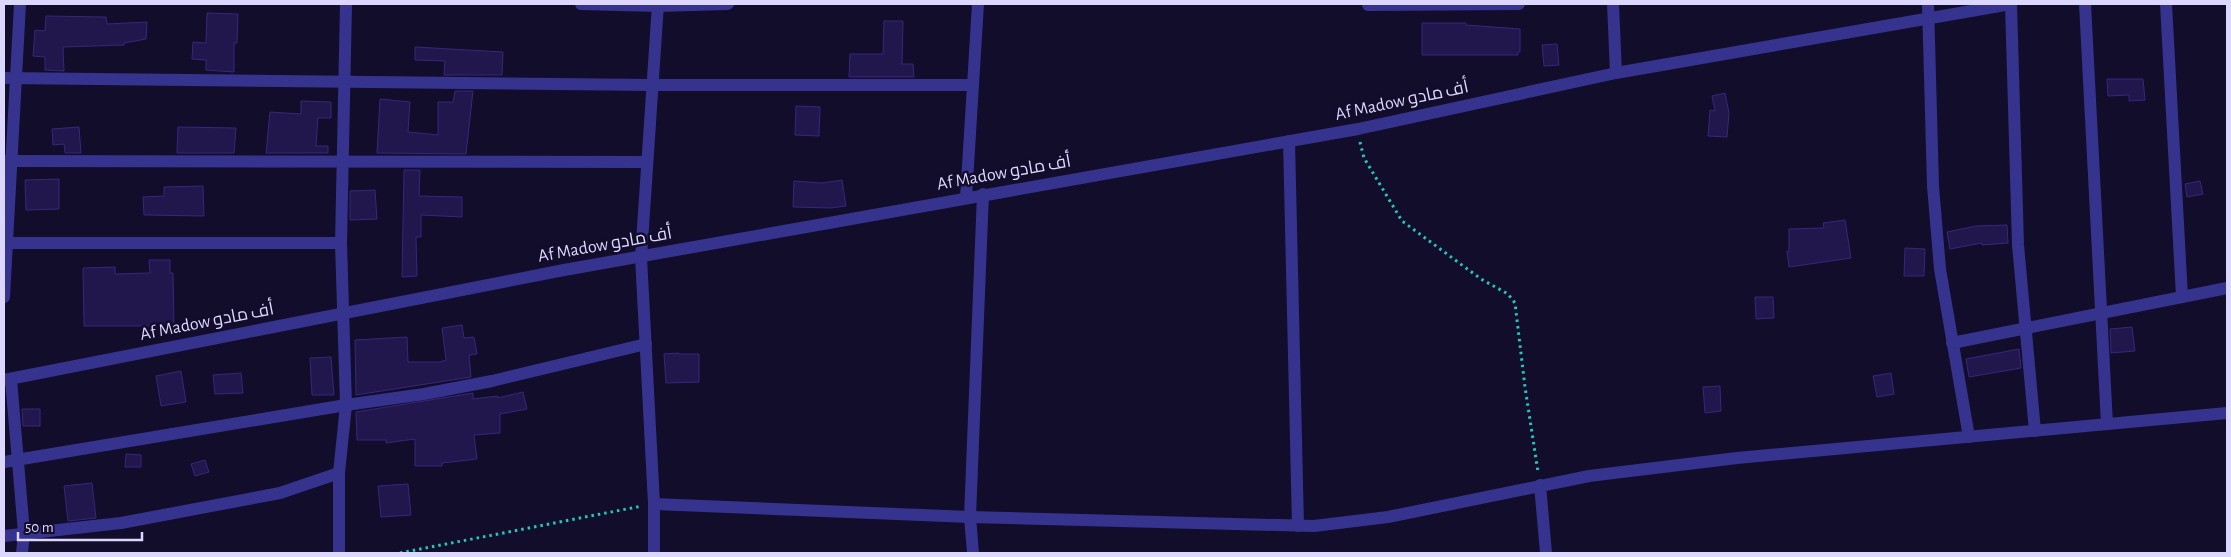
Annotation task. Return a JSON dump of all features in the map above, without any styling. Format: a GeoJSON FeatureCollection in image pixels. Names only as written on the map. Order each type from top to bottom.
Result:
{"type":"FeatureCollection","features":[{"type":"Feature","properties":{"kind":"street"},"geometry":{"type":"LineString","coordinates":[[4,297],[10,78],[20,4]]}},
{"type":"Feature","properties":{"kind":"street"},"geometry":{"type":"LineString","coordinates":[[339,553],[339,473],[346,405],[341,243],[341,161],[346,4]]}},
{"type":"Feature","properties":{"kind":"street"},"geometry":{"type":"LineString","coordinates":[[581,4],[728,4]]}},
{"type":"Feature","properties":{"kind":"street"},"geometry":{"type":"LineString","coordinates":[[966,198],[978,4]]}},
{"type":"Feature","properties":{"kind":"street"},"geometry":{"type":"LineString","coordinates":[[1368,6],[1519,4]]}},
{"type":"Feature","properties":{"kind":"street"},"geometry":{"type":"LineString","coordinates":[[1613,4],[1616,73]]}},
{"type":"Feature","properties":{"kind":"street"},"geometry":{"type":"LineString","coordinates":[[1928,4],[1934,186],[1940,269],[1969,437]]}},
{"type":"Feature","properties":{"kind":"street"},"geometry":{"type":"LineString","coordinates":[[2011,4],[2018,245],[2035,431]]}},
{"type":"Feature","properties":{"kind":"street","name":"Af Madow أف مادو"},"geometry":{"type":"LineString","coordinates":[[7,380],[343,312],[983,194],[1358,129],[1616,73],[2011,4]]}},
{"type":"Feature","properties":{"kind":"street"},"geometry":{"type":"LineString","coordinates":[[2085,4],[2107,424]]}},
{"type":"Feature","properties":{"kind":"street"},"geometry":{"type":"LineString","coordinates":[[2166,4],[2182,297]]}},
{"type":"Feature","properties":{"kind":"street"},"geometry":{"type":"LineString","coordinates":[[654,553],[654,504],[640,257],[658,5]]}},
{"type":"Feature","properties":{"kind":"street"},"geometry":{"type":"LineString","coordinates":[[10,78],[652,85],[973,85]]}},
{"type":"Feature","properties":{"kind":"street"},"geometry":{"type":"LineString","coordinates":[[1289,141],[1298,526]]}},
{"type":"Feature","properties":{"kind":"street"},"geometry":{"type":"LineString","coordinates":[[7,161],[647,162]]}},
{"type":"Feature","properties":{"kind":"street"},"geometry":{"type":"LineString","coordinates":[[973,553],[970,517],[983,194]]}},
{"type":"Feature","properties":{"kind":"street"},"geometry":{"type":"LineString","coordinates":[[5,243],[341,243]]}},
{"type":"Feature","properties":{"kind":"street"},"geometry":{"type":"LineString","coordinates":[[1952,343],[2227,288]]}},
{"type":"Feature","properties":{"kind":"street"},"geometry":{"type":"LineString","coordinates":[[4,462],[346,405],[424,394],[492,381],[646,344]]}},
{"type":"Feature","properties":{"kind":"street"},"geometry":{"type":"LineString","coordinates":[[7,380],[19,460],[24,533],[22,553]]}},
{"type":"Feature","properties":{"kind":"street"},"geometry":{"type":"LineString","coordinates":[[654,504],[970,517],[1314,526],[1388,517],[1589,476],[1737,458],[2227,412]]}},
{"type":"Feature","properties":{"kind":"street"},"geometry":{"type":"LineString","coordinates":[[4,536],[121,522],[280,493],[339,473]]}},
{"type":"Feature","properties":{"kind":"street"},"geometry":{"type":"LineString","coordinates":[[1540,485],[1546,553]]}},
{"type":"Feature","properties":{"kind":"path"},"geometry":{"type":"LineString","coordinates":[[1358,129],[1364,158],[1402,221],[1482,279],[1508,294],[1515,303],[1525,387],[1540,485]]}},
{"type":"Feature","properties":{"kind":"path"},"geometry":{"type":"LineString","coordinates":[[400,553],[654,504]]}},
{"type":"Feature","properties":{"kind":"building"},"geometry":{"type":"Polygon","coordinates":[[[207,13],[238,14],[237,43],[234,43],[234,72],[206,70],[206,60],[192,59],[193,42],[206,43],[207,13]]]}},
{"type":"Feature","properties":{"kind":"building"},"geometry":{"type":"Polygon","coordinates":[[[46,16],[106,17],[107,24],[147,22],[146,39],[124,43],[124,45],[63,47],[64,71],[45,70],[45,57],[33,56],[35,30],[45,31],[46,16]]]}},
{"type":"Feature","properties":{"kind":"building"},"geometry":{"type":"Polygon","coordinates":[[[884,21],[903,21],[902,64],[913,64],[914,77],[849,77],[850,54],[883,54],[884,21]]]}},
{"type":"Feature","properties":{"kind":"building"},"geometry":{"type":"Polygon","coordinates":[[[1422,23],[1466,23],[1466,25],[1520,29],[1520,52],[1518,52],[1518,55],[1422,55],[1422,23]]]}},
{"type":"Feature","properties":{"kind":"building"},"geometry":{"type":"Polygon","coordinates":[[[1557,44],[1559,65],[1544,66],[1542,45],[1557,44]]]}},
{"type":"Feature","properties":{"kind":"building"},"geometry":{"type":"Polygon","coordinates":[[[415,47],[503,52],[502,75],[444,75],[445,61],[415,60],[415,47]]]}},
{"type":"Feature","properties":{"kind":"building"},"geometry":{"type":"Polygon","coordinates":[[[2107,79],[2143,79],[2145,100],[2129,101],[2129,95],[2108,96],[2107,79]]]}},
{"type":"Feature","properties":{"kind":"building"},"geometry":{"type":"Polygon","coordinates":[[[455,91],[473,91],[466,154],[377,153],[380,99],[410,102],[408,132],[438,135],[438,102],[453,102],[455,91]]]}},
{"type":"Feature","properties":{"kind":"building"},"geometry":{"type":"Polygon","coordinates":[[[1725,93],[1729,113],[1727,137],[1708,136],[1710,110],[1715,111],[1712,96],[1725,93]]]}},
{"type":"Feature","properties":{"kind":"building"},"geometry":{"type":"Polygon","coordinates":[[[301,101],[331,102],[331,118],[318,118],[316,146],[328,146],[328,153],[266,153],[270,112],[301,114],[301,101]]]}},
{"type":"Feature","properties":{"kind":"building"},"geometry":{"type":"Polygon","coordinates":[[[796,106],[820,107],[819,136],[795,135],[796,106]]]}},
{"type":"Feature","properties":{"kind":"building"},"geometry":{"type":"Polygon","coordinates":[[[79,127],[81,153],[65,153],[64,144],[53,145],[52,129],[79,127]]]}},
{"type":"Feature","properties":{"kind":"building"},"geometry":{"type":"Polygon","coordinates":[[[178,127],[236,128],[234,153],[177,153],[178,127]]]}},
{"type":"Feature","properties":{"kind":"building"},"geometry":{"type":"Polygon","coordinates":[[[404,170],[420,170],[419,196],[462,197],[462,217],[421,215],[421,237],[416,237],[417,276],[402,277],[404,170]]]}},
{"type":"Feature","properties":{"kind":"building"},"geometry":{"type":"Polygon","coordinates":[[[59,179],[59,209],[26,210],[25,180],[59,179]]]}},
{"type":"Feature","properties":{"kind":"building"},"geometry":{"type":"Polygon","coordinates":[[[842,180],[846,206],[831,208],[793,207],[794,181],[822,183],[842,180]]]}},
{"type":"Feature","properties":{"kind":"building"},"geometry":{"type":"Polygon","coordinates":[[[2200,181],[2203,194],[2187,197],[2185,184],[2200,181]]]}},
{"type":"Feature","properties":{"kind":"building"},"geometry":{"type":"Polygon","coordinates":[[[203,186],[204,216],[144,215],[143,197],[164,196],[164,187],[203,186]]]}},
{"type":"Feature","properties":{"kind":"building"},"geometry":{"type":"Polygon","coordinates":[[[375,190],[377,219],[350,220],[350,191],[375,190]]]}},
{"type":"Feature","properties":{"kind":"building"},"geometry":{"type":"Polygon","coordinates":[[[1845,220],[1851,258],[1789,267],[1787,251],[1789,251],[1789,229],[1824,228],[1823,223],[1845,220]]]}},
{"type":"Feature","properties":{"kind":"building"},"geometry":{"type":"Polygon","coordinates":[[[2007,225],[2008,243],[1982,245],[1982,243],[1950,249],[1947,232],[1976,226],[2007,225]]]}},
{"type":"Feature","properties":{"kind":"building"},"geometry":{"type":"Polygon","coordinates":[[[1905,248],[1925,249],[1924,276],[1904,276],[1905,248]]]}},
{"type":"Feature","properties":{"kind":"building"},"geometry":{"type":"Polygon","coordinates":[[[149,260],[170,260],[170,273],[173,273],[174,326],[84,326],[83,268],[115,267],[115,274],[150,273],[149,260]]]}},
{"type":"Feature","properties":{"kind":"building"},"geometry":{"type":"Polygon","coordinates":[[[1755,297],[1773,297],[1774,318],[1756,319],[1755,297]]]}},
{"type":"Feature","properties":{"kind":"building"},"geometry":{"type":"Polygon","coordinates":[[[462,325],[464,338],[474,337],[477,354],[469,355],[471,377],[356,395],[355,340],[407,337],[408,362],[440,362],[446,360],[442,328],[462,325]]]}},
{"type":"Feature","properties":{"kind":"building"},"geometry":{"type":"Polygon","coordinates":[[[2132,327],[2135,351],[2111,353],[2110,329],[2132,327]]]}},
{"type":"Feature","properties":{"kind":"building"},"geometry":{"type":"Polygon","coordinates":[[[2019,349],[2021,368],[1969,377],[1966,359],[2019,349]]]}},
{"type":"Feature","properties":{"kind":"building"},"geometry":{"type":"Polygon","coordinates":[[[664,354],[699,354],[699,382],[666,383],[664,354]]]}},
{"type":"Feature","properties":{"kind":"building"},"geometry":{"type":"Polygon","coordinates":[[[331,357],[334,395],[312,395],[310,358],[331,357]]]}},
{"type":"Feature","properties":{"kind":"building"},"geometry":{"type":"Polygon","coordinates":[[[181,371],[186,402],[161,406],[156,376],[181,371]]]}},
{"type":"Feature","properties":{"kind":"building"},"geometry":{"type":"Polygon","coordinates":[[[241,373],[243,393],[215,394],[213,375],[241,373]]]}},
{"type":"Feature","properties":{"kind":"building"},"geometry":{"type":"Polygon","coordinates":[[[1891,373],[1894,394],[1877,397],[1873,376],[1891,373]]]}},
{"type":"Feature","properties":{"kind":"building"},"geometry":{"type":"Polygon","coordinates":[[[1720,386],[1721,411],[1705,413],[1703,387],[1720,386]]]}},
{"type":"Feature","properties":{"kind":"building"},"geometry":{"type":"Polygon","coordinates":[[[523,392],[527,409],[500,414],[500,433],[474,435],[477,459],[442,463],[442,466],[415,466],[415,439],[386,443],[386,440],[357,440],[356,412],[473,393],[473,399],[498,396],[498,398],[523,392]]]}},
{"type":"Feature","properties":{"kind":"building"},"geometry":{"type":"Polygon","coordinates":[[[22,409],[40,409],[40,426],[23,426],[22,409]]]}},
{"type":"Feature","properties":{"kind":"building"},"geometry":{"type":"Polygon","coordinates":[[[126,454],[141,455],[141,467],[125,467],[126,454]]]}},
{"type":"Feature","properties":{"kind":"building"},"geometry":{"type":"Polygon","coordinates":[[[205,460],[209,472],[195,476],[191,464],[205,460]]]}},
{"type":"Feature","properties":{"kind":"building"},"geometry":{"type":"Polygon","coordinates":[[[92,483],[96,518],[68,521],[64,486],[92,483]]]}},
{"type":"Feature","properties":{"kind":"building"},"geometry":{"type":"Polygon","coordinates":[[[408,484],[411,515],[381,517],[378,486],[408,484]]]}}]}
